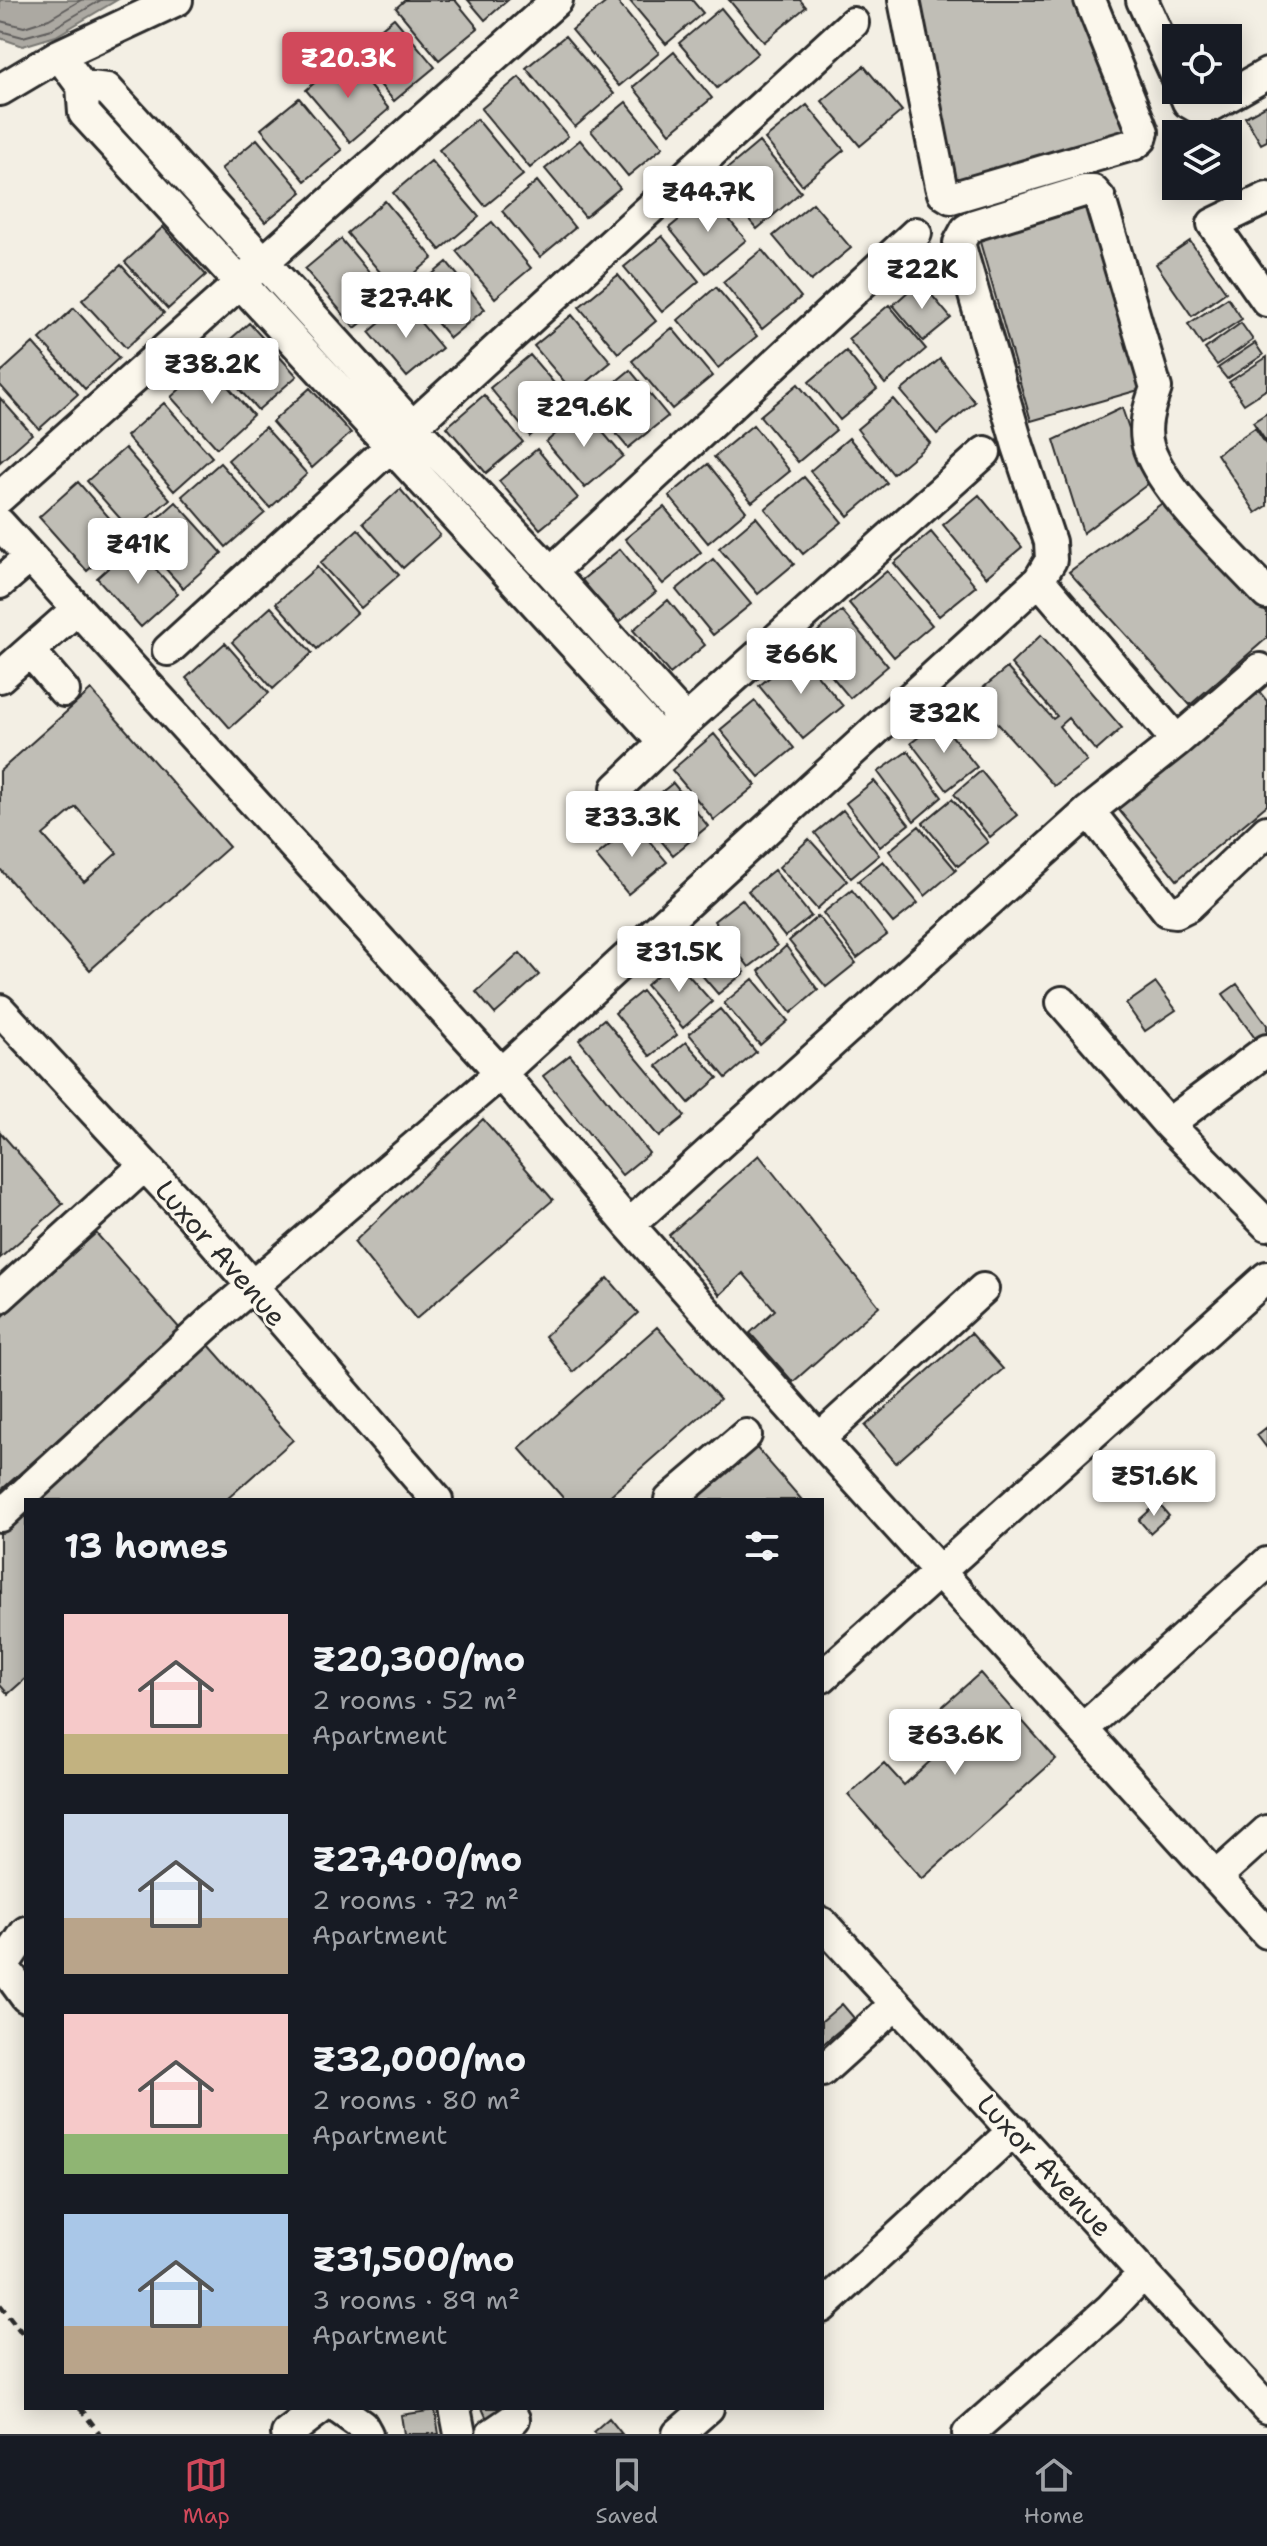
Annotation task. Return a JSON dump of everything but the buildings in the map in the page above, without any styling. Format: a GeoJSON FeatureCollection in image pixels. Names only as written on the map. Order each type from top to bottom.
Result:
{"type":"FeatureCollection","features":[{"type":"Feature","properties":{"kind":"street"},"geometry":{"type":"LineString","coordinates":[[0,90],[59,55],[177,0]]}},
{"type":"Feature","properties":{"kind":"street"},"geometry":{"type":"LineString","coordinates":[[0,497],[557,0]]}},
{"type":"Feature","properties":{"kind":"street"},"geometry":{"type":"LineString","coordinates":[[904,0],[941,186],[943,193],[951,198],[1135,144],[1141,139],[1143,132],[1090,0]]}},
{"type":"Feature","properties":{"kind":"street"},"geometry":{"type":"LineString","coordinates":[[1142,0],[1162,44]]}},
{"type":"Feature","properties":{"kind":"street"},"geometry":{"type":"LineString","coordinates":[[168,650],[853,23]]}},
{"type":"Feature","properties":{"kind":"street"},"geometry":{"type":"LineString","coordinates":[[59,55],[82,86],[84,113],[242,281],[402,436],[551,572],[674,708],[675,731]]}},
{"type":"Feature","properties":{"kind":"street"},"geometry":{"type":"LineString","coordinates":[[1242,88],[1267,74]]}},
{"type":"Feature","properties":{"kind":"street"},"geometry":{"type":"LineString","coordinates":[[82,86],[107,89],[264,261],[402,436],[654,732],[675,731]]}},
{"type":"Feature","properties":{"kind":"street"},"geometry":{"type":"LineString","coordinates":[[1191,104],[1200,109],[1215,104]]}},
{"type":"Feature","properties":{"kind":"street"},"geometry":{"type":"LineString","coordinates":[[0,1516],[251,1286],[501,1073],[1039,580],[1051,560],[1050,542],[1018,446],[959,243],[966,230],[1084,191],[1093,191],[1100,199],[1156,388],[1147,412],[1148,447],[1169,486],[1267,594]]}},
{"type":"Feature","properties":{"kind":"street"},"geometry":{"type":"LineString","coordinates":[[1267,198],[1213,224],[1267,301]]}},
{"type":"Feature","properties":{"kind":"street"},"geometry":{"type":"LineString","coordinates":[[551,572],[916,233]]}},
{"type":"Feature","properties":{"kind":"street"},"geometry":{"type":"LineString","coordinates":[[617,788],[675,731],[985,452]]}},
{"type":"Feature","properties":{"kind":"street"},"geometry":{"type":"LineString","coordinates":[[0,524],[501,1073],[629,1225],[819,1439],[1267,1933]]}},
{"type":"Feature","properties":{"kind":"street"},"geometry":{"type":"LineString","coordinates":[[0,583],[30,557]]}},
{"type":"Feature","properties":{"kind":"street"},"geometry":{"type":"LineString","coordinates":[[1039,580],[1177,741]]}},
{"type":"Feature","properties":{"kind":"street"},"geometry":{"type":"LineString","coordinates":[[0,677],[76,610]]}},
{"type":"Feature","properties":{"kind":"street"},"geometry":{"type":"LineString","coordinates":[[30,651],[64,691]]}},
{"type":"Feature","properties":{"kind":"street"},"geometry":{"type":"LineString","coordinates":[[629,1225],[1089,811],[1265,669]]}},
{"type":"Feature","properties":{"kind":"street"},"geometry":{"type":"LineString","coordinates":[[1089,811],[1168,911],[1176,912],[1188,906],[1267,831]]}},
{"type":"Feature","properties":{"kind":"street"},"geometry":{"type":"LineString","coordinates":[[1062,1002],[1168,1124],[1267,1225]]}},
{"type":"Feature","properties":{"kind":"street","name":"Luxor Avenue"},"geometry":{"type":"LineString","coordinates":[[0,1010],[144,1166],[435,1498]]}},
{"type":"Feature","properties":{"kind":"street"},"geometry":{"type":"LineString","coordinates":[[1168,1124],[1267,1050]]}},
{"type":"Feature","properties":{"kind":"street"},"geometry":{"type":"LineString","coordinates":[[0,1297],[144,1166]]}},
{"type":"Feature","properties":{"kind":"street"},"geometry":{"type":"LineString","coordinates":[[824,1675],[1267,1277]]}},
{"type":"Feature","properties":{"kind":"street"},"geometry":{"type":"LineString","coordinates":[[819,1439],[983,1289]]}},
{"type":"Feature","properties":{"kind":"street"},"geometry":{"type":"LineString","coordinates":[[672,1498],[746,1435]]}},
{"type":"Feature","properties":{"kind":"street"},"geometry":{"type":"LineString","coordinates":[[1083,1729],[1267,1563]]}},
{"type":"Feature","properties":{"kind":"street"},"geometry":{"type":"LineString","coordinates":[[1216,1877],[1267,1831]]}},
{"type":"Feature","properties":{"kind":"street","name":"Luxor Avenue"},"geometry":{"type":"LineString","coordinates":[[824,1925],[1267,2408]]}},
{"type":"Feature","properties":{"kind":"street"},"geometry":{"type":"LineString","coordinates":[[24,1935],[2,1968],[24,1995]]}},
{"type":"Feature","properties":{"kind":"street"},"geometry":{"type":"LineString","coordinates":[[824,2069],[896,2004]]}},
{"type":"Feature","properties":{"kind":"street"},"geometry":{"type":"LineString","coordinates":[[824,2305],[1014,2130]]}},
{"type":"Feature","properties":{"kind":"street"},"geometry":{"type":"LineString","coordinates":[[987,2428],[1144,2273]]}},
{"type":"Feature","properties":{"kind":"street"},"geometry":{"type":"LineString","coordinates":[[287,2434],[318,2410]]}},
{"type":"Feature","properties":{"kind":"street"},"geometry":{"type":"LineString","coordinates":[[341,2410],[362,2425],[367,2434]]}},
{"type":"Feature","properties":{"kind":"street"},"geometry":{"type":"LineString","coordinates":[[455,2410],[460,2434]]}},
{"type":"Feature","properties":{"kind":"street"},"geometry":{"type":"LineString","coordinates":[[678,2434],[705,2410]]}},
{"type":"Feature","properties":{"kind":"path"},"geometry":{"type":"LineString","coordinates":[[0,2305],[24,2335]]}},
{"type":"Feature","properties":{"kind":"path"},"geometry":{"type":"LineString","coordinates":[[82,2410],[100,2434]]}},
{"type":"Feature","properties":{"kind":"water"},"geometry":{"type":"Polygon","coordinates":[[[0,0],[117,0],[56,36],[23,46],[0,38],[0,0]]]}}]}
